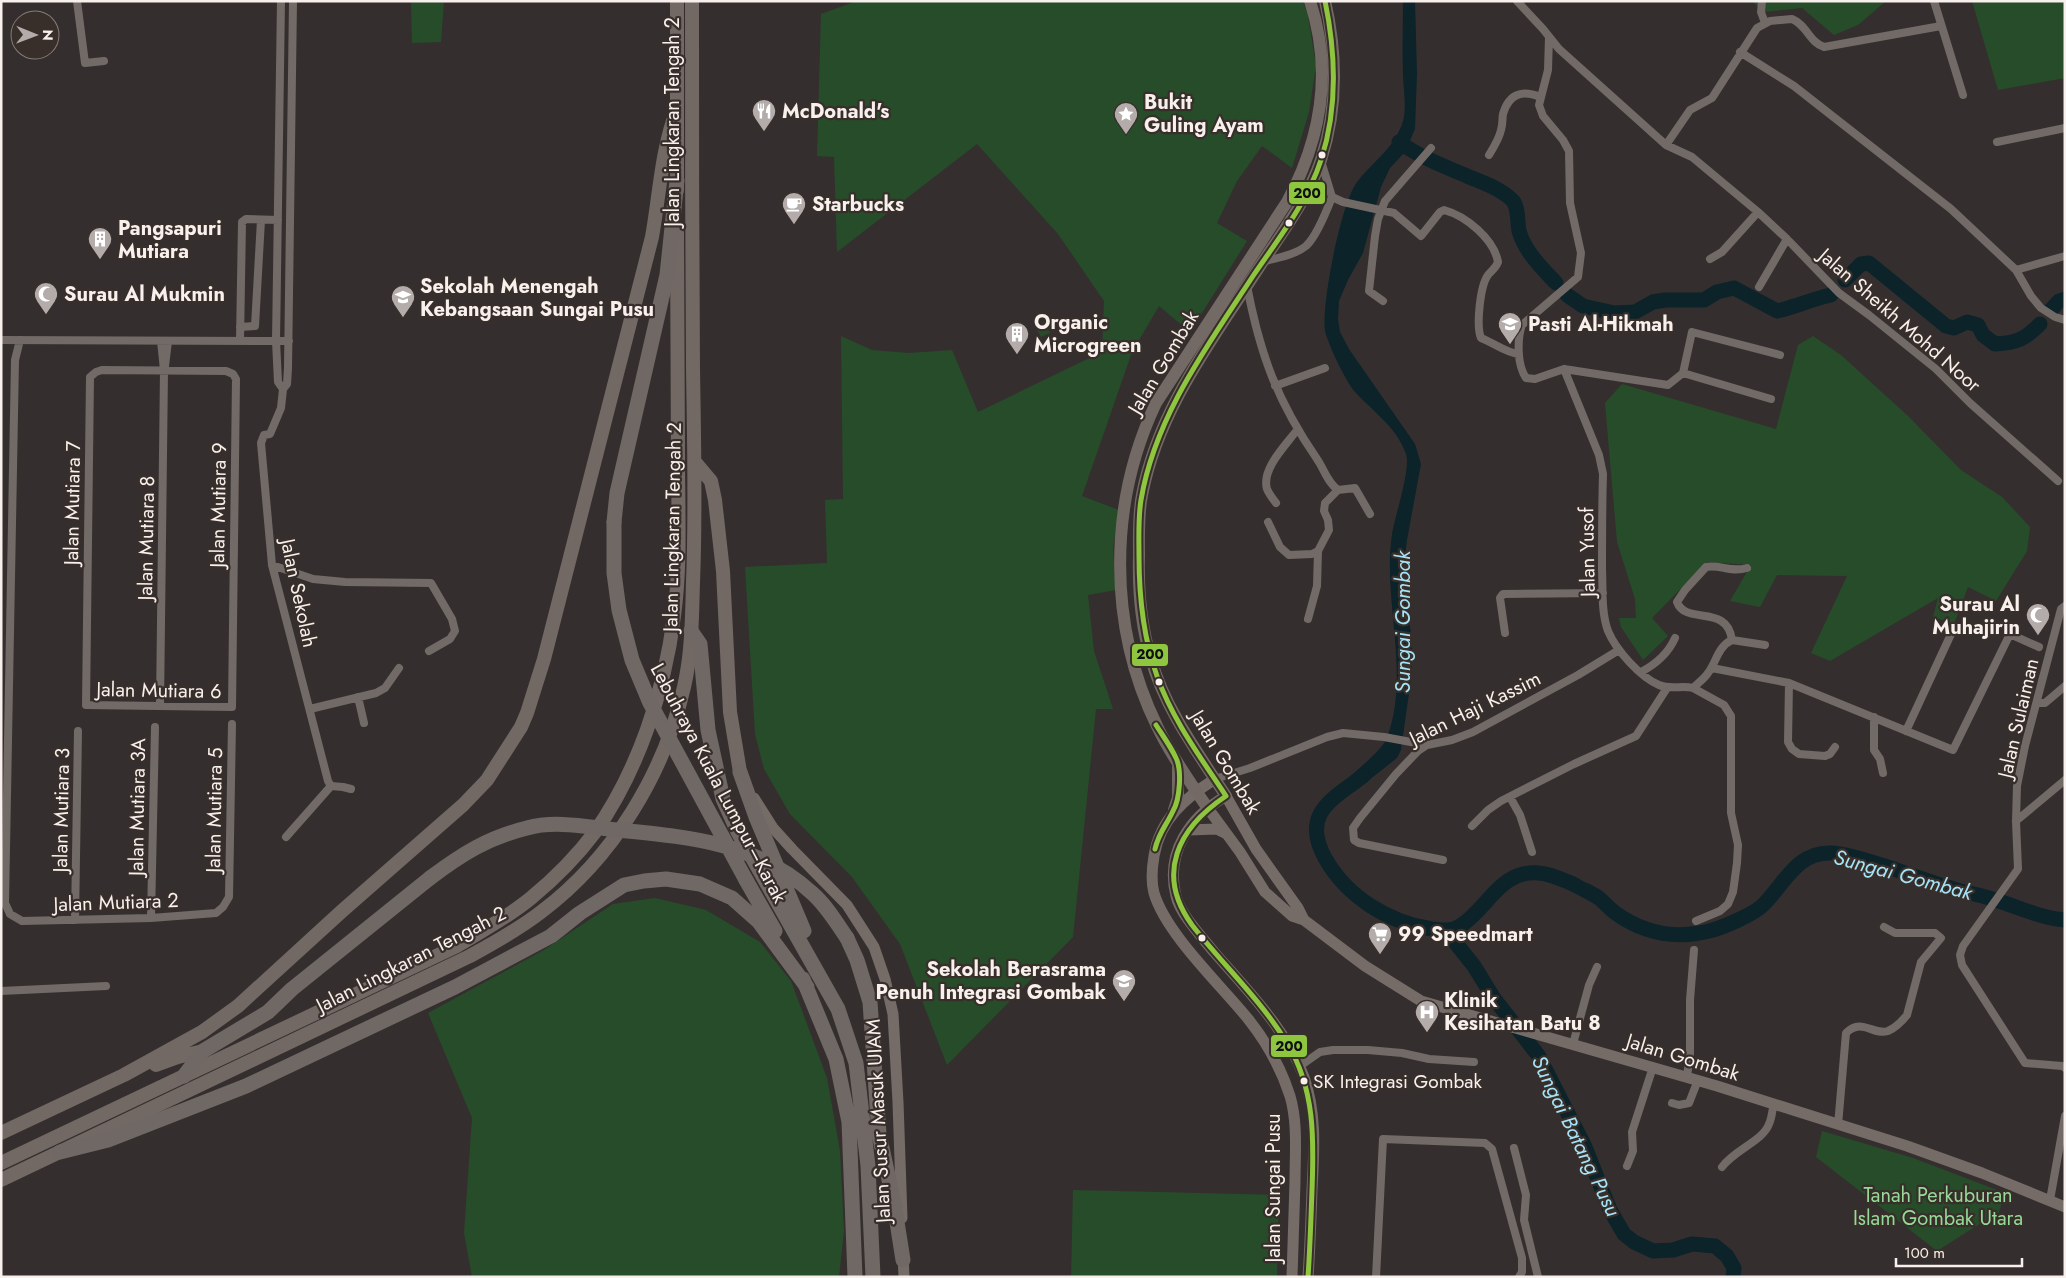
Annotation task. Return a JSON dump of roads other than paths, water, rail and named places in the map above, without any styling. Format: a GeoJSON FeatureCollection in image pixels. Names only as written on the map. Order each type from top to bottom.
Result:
{"type":"FeatureCollection","features":[{"type":"Feature","properties":{"kind":"highway","name":"Jalan Lingkaran Tengah 2"},"geometry":{"type":"LineString","coordinates":[[1,1163],[457,946],[488,928],[531,898],[570,861],[594,832],[614,800],[654,710],[670,649],[674,614],[678,544],[677,1]]}},
{"type":"Feature","properties":{"kind":"highway","name":"Jalan Lingkaran Tengah 2"},"geometry":{"type":"LineString","coordinates":[[1,1180],[470,956],[541,912],[583,874],[609,846],[638,802],[660,759],[675,719],[685,686],[691,631],[695,462],[692,1]]}},
{"type":"Feature","properties":{"kind":"highway"},"geometry":{"type":"LineString","coordinates":[[3,1131],[124,1075],[202,1032],[238,1006],[342,911],[463,805],[487,780],[512,742],[527,713],[534,693],[571,557],[652,237],[664,149],[677,106]]}},
{"type":"Feature","properties":{"kind":"highway","name":"Lebuhraya Kuala Lumpur–Karak"},"geometry":{"type":"LineString","coordinates":[[677,180],[667,274],[617,493],[614,522],[614,573],[619,610],[632,660],[650,703],[746,880],[808,987],[836,1059],[849,1122],[855,1277]]}},
{"type":"Feature","properties":{"kind":"highway"},"geometry":{"type":"LineString","coordinates":[[695,462],[712,481],[715,500],[723,571],[730,712],[740,772],[786,890],[838,1009]]}},
{"type":"Feature","properties":{"kind":"highway","name":"Lebuhraya Kuala Lumpur–Karak"},"geometry":{"type":"LineString","coordinates":[[691,631],[700,644],[708,730],[723,799],[738,832],[838,1009],[856,1063],[863,1115],[874,1277]]}},
{"type":"Feature","properties":{"kind":"highway"},"geometry":{"type":"LineString","coordinates":[[124,1075],[202,1051],[268,1012],[292,989],[457,858],[480,843],[528,827],[547,825],[671,835],[718,843],[774,865],[813,893],[832,915],[847,938],[857,960],[870,1002],[880,1134],[903,1260]]}},
{"type":"Feature","properties":{"kind":"highway"},"geometry":{"type":"LineString","coordinates":[[60,1152],[108,1140],[246,1086],[472,978],[551,936],[616,890],[638,882],[666,879],[700,884],[732,898],[760,922],[808,987]]}},
{"type":"Feature","properties":{"kind":"highway"},"geometry":{"type":"LineString","coordinates":[[184,1076],[202,1051]]}},
{"type":"Feature","properties":{"kind":"highway"},"geometry":{"type":"LineString","coordinates":[[874,1277],[873,1132],[875,1055]]}},
{"type":"Feature","properties":{"kind":"main road","name":"Jalan Gombak"},"geometry":{"type":"LineString","coordinates":[[1310,1],[1318,28],[1322,54],[1322,86],[1315,136],[1302,174],[1286,202],[1156,403],[1142,434],[1126,493],[1121,525],[1121,594],[1124,623],[1134,664],[1157,728],[1196,791],[1240,852],[1265,892],[1292,916],[1304,920],[1372,970],[1421,1001],[1654,1067],[1907,1146],[2065,1207]]}},
{"type":"Feature","properties":{"kind":"main road","name":"Jalan Gombak"},"geometry":{"type":"LineString","coordinates":[[1304,920],[1298,908],[1256,849],[1226,796],[1176,717],[1151,659],[1138,592],[1139,520],[1141,498],[1148,466],[1170,410],[1194,366],[1297,209],[1321,161],[1327,139],[1334,83],[1332,32],[1325,1]]}},
{"type":"Feature","properties":{"kind":"main road"},"geometry":{"type":"LineString","coordinates":[[1174,810],[1178,798],[1179,783],[1177,760]]}},
{"type":"Feature","properties":{"kind":"main road","name":"Jalan Susur Masuk UIAM"},"geometry":{"type":"LineString","coordinates":[[740,772],[773,828],[809,868],[847,905],[874,947],[885,979],[893,1014],[904,1277]]}},
{"type":"Feature","properties":{"kind":"main road","name":"Jalan Sungai Pusu"},"geometry":{"type":"LineString","coordinates":[[1215,779],[1196,791],[1174,810],[1159,834],[1152,869],[1154,892],[1160,909],[1168,923],[1250,1022],[1275,1057],[1290,1097],[1295,1136],[1292,1277]]}},
{"type":"Feature","properties":{"kind":"main road","name":"Jalan Sungai Pusu"},"geometry":{"type":"LineString","coordinates":[[1226,796],[1207,807],[1177,847],[1174,864],[1176,897],[1202,938],[1264,1011],[1300,1066],[1314,1122],[1308,1277]]}},
{"type":"Feature","properties":{"kind":"main road"},"geometry":{"type":"LineString","coordinates":[[1188,830],[1217,829],[1225,833]]}},
{"type":"Feature","properties":{"kind":"street"},"geometry":{"type":"LineString","coordinates":[[77,1],[85,63],[104,61]]}},
{"type":"Feature","properties":{"kind":"street"},"geometry":{"type":"LineString","coordinates":[[281,1],[276,341],[278,382],[283,389]]}},
{"type":"Feature","properties":{"kind":"street","name":"Jalan Sekolah"},"geometry":{"type":"LineString","coordinates":[[293,1],[287,384],[283,389],[281,408],[270,434],[264,435],[261,443],[272,565],[330,786]]}},
{"type":"Feature","properties":{"kind":"street","name":"Jalan Sheikh Mohd Noor"},"geometry":{"type":"LineString","coordinates":[[1517,1],[1560,49],[1666,145],[1692,157],[1758,212],[1839,293],[1936,369],[1970,403],[2058,481]]}},
{"type":"Feature","properties":{"kind":"street"},"geometry":{"type":"LineString","coordinates":[[1762,1],[1761,12],[1765,23]]}},
{"type":"Feature","properties":{"kind":"street"},"geometry":{"type":"LineString","coordinates":[[1934,1],[1963,95]]}},
{"type":"Feature","properties":{"kind":"street"},"geometry":{"type":"LineString","coordinates":[[1666,145],[1690,110],[1712,98],[1740,52],[1757,28],[1765,23],[1789,19],[1796,21],[1803,26],[1812,41],[1824,47],[1942,26]]}},
{"type":"Feature","properties":{"kind":"street"},"geometry":{"type":"LineString","coordinates":[[1548,37],[1548,70],[1539,105],[1543,116],[1564,140],[1569,151],[1570,203],[1581,253],[1578,277],[1554,295],[1522,324],[1519,333],[1519,354],[1522,373],[1526,378],[1535,379],[1564,369],[1668,385],[1683,373],[1692,332],[1780,355]]}},
{"type":"Feature","properties":{"kind":"street"},"geometry":{"type":"LineString","coordinates":[[1740,52],[1794,86],[1951,209],[2016,270],[2031,296],[2041,308],[2055,317],[2065,320]]}},
{"type":"Feature","properties":{"kind":"street"},"geometry":{"type":"LineString","coordinates":[[1490,156],[1502,129],[1504,112],[1510,100],[1518,93],[1530,93],[1540,97]]}},
{"type":"Feature","properties":{"kind":"street"},"geometry":{"type":"LineString","coordinates":[[1997,142],[2065,128]]}},
{"type":"Feature","properties":{"kind":"street"},"geometry":{"type":"LineString","coordinates":[[1383,301],[1370,291],[1369,284],[1378,219],[1385,201],[1430,151]]}},
{"type":"Feature","properties":{"kind":"street"},"geometry":{"type":"LineString","coordinates":[[279,154],[291,155]]}},
{"type":"Feature","properties":{"kind":"street"},"geometry":{"type":"LineString","coordinates":[[1262,262],[1285,256],[1306,246],[1332,198],[1321,161]]}},
{"type":"Feature","properties":{"kind":"street"},"geometry":{"type":"LineString","coordinates":[[1332,198],[1394,213],[1422,236],[1440,212],[1444,210],[1477,228],[1488,241],[1498,262],[1497,266],[1488,275],[1482,296],[1478,331],[1480,338],[1498,345],[1512,354],[1519,354]]}},
{"type":"Feature","properties":{"kind":"street"},"geometry":{"type":"LineString","coordinates":[[1710,259],[1722,252],[1758,212]]}},
{"type":"Feature","properties":{"kind":"street"},"geometry":{"type":"LineString","coordinates":[[240,341],[240,228],[242,222],[246,220],[278,220]]}},
{"type":"Feature","properties":{"kind":"street"},"geometry":{"type":"LineString","coordinates":[[240,327],[255,326],[261,220]]}},
{"type":"Feature","properties":{"kind":"street"},"geometry":{"type":"LineString","coordinates":[[1759,287],[1787,239]]}},
{"type":"Feature","properties":{"kind":"street"},"geometry":{"type":"LineString","coordinates":[[2016,270],[2065,256]]}},
{"type":"Feature","properties":{"kind":"street"},"geometry":{"type":"LineString","coordinates":[[1246,286],[1258,340],[1275,386],[1297,430],[1318,460],[1328,480],[1338,490]]}},
{"type":"Feature","properties":{"kind":"street"},"geometry":{"type":"LineString","coordinates":[[1,340],[289,341]]}},
{"type":"Feature","properties":{"kind":"street","name":"Jalan Mutiara 2"},"geometry":{"type":"LineString","coordinates":[[20,340],[15,360],[5,903],[10,914],[22,921],[151,918],[216,913],[223,907],[228,896]]}},
{"type":"Feature","properties":{"kind":"street","name":"Jalan Mutiara 8"},"geometry":{"type":"LineString","coordinates":[[160,706],[165,341]]}},
{"type":"Feature","properties":{"kind":"street"},"geometry":{"type":"LineString","coordinates":[[1275,386],[1325,368]]}},
{"type":"Feature","properties":{"kind":"street","name":"Jalan Yusof"},"geometry":{"type":"LineString","coordinates":[[1564,369],[1599,455],[1603,474],[1603,593],[1608,630],[1619,650],[1649,680],[1667,688],[1688,686],[1693,688],[1724,705],[1730,716],[1730,813],[1738,845],[1738,862],[1733,892],[1728,904],[1720,911],[1696,921]]}},
{"type":"Feature","properties":{"kind":"street","name":"Jalan Mutiara 7"},"geometry":{"type":"LineString","coordinates":[[86,705],[90,377],[102,370],[164,370]]}},
{"type":"Feature","properties":{"kind":"street","name":"Jalan Mutiara 9"},"geometry":{"type":"LineString","coordinates":[[164,370],[229,372],[236,379],[232,707]]}},
{"type":"Feature","properties":{"kind":"street"},"geometry":{"type":"LineString","coordinates":[[1683,373],[1771,399]]}},
{"type":"Feature","properties":{"kind":"street"},"geometry":{"type":"LineString","coordinates":[[1276,503],[1267,489],[1268,476],[1272,466],[1297,430]]}},
{"type":"Feature","properties":{"kind":"street"},"geometry":{"type":"LineString","coordinates":[[1308,619],[1317,586],[1318,551],[1329,530],[1328,520],[1324,511],[1325,503],[1338,490],[1355,488],[1370,514]]}},
{"type":"Feature","properties":{"kind":"street"},"geometry":{"type":"LineString","coordinates":[[1268,522],[1280,547],[1290,555],[1312,554],[1318,551]]}},
{"type":"Feature","properties":{"kind":"street"},"geometry":{"type":"LineString","coordinates":[[272,565],[313,579],[345,582],[431,583],[452,619],[455,631],[450,639],[429,651]]}},
{"type":"Feature","properties":{"kind":"street"},"geometry":{"type":"LineString","coordinates":[[1732,640],[1730,632],[1723,621],[1708,616],[1688,613],[1678,607],[1676,602],[1706,567],[1712,566],[1738,570],[1747,568]]}},
{"type":"Feature","properties":{"kind":"street"},"geometry":{"type":"LineString","coordinates":[[1505,633],[1500,598],[1503,594],[1543,592],[1603,593]]}},
{"type":"Feature","properties":{"kind":"street","name":"Jalan Sulaiman"},"geometry":{"type":"LineString","coordinates":[[2065,606],[2061,610],[2022,759],[2017,786],[2018,868],[1963,946],[1960,955],[1962,965],[2025,1063],[2062,1066],[2065,1068]]}},
{"type":"Feature","properties":{"kind":"street"},"geometry":{"type":"LineString","coordinates":[[1906,730],[1952,632]]}},
{"type":"Feature","properties":{"kind":"street"},"geometry":{"type":"LineString","coordinates":[[1712,668],[1789,683],[1953,750],[2010,634],[2039,647]]}},
{"type":"Feature","properties":{"kind":"street"},"geometry":{"type":"LineString","coordinates":[[1641,672],[1661,659],[1671,648],[1675,638]]}},
{"type":"Feature","properties":{"kind":"street"},"geometry":{"type":"LineString","coordinates":[[1693,688],[1712,668],[1720,651],[1727,642],[1732,640],[1765,645]]}},
{"type":"Feature","properties":{"kind":"street","name":"Jalan Haji Kassim"},"geometry":{"type":"LineString","coordinates":[[1443,860],[1359,843],[1354,840],[1352,835],[1353,828],[1396,774],[1418,751],[1427,745],[1452,740],[1473,732],[1578,675],[1619,650]]}},
{"type":"Feature","properties":{"kind":"street"},"geometry":{"type":"LineString","coordinates":[[310,709],[376,693],[385,688],[400,668]]}},
{"type":"Feature","properties":{"kind":"street"},"geometry":{"type":"LineString","coordinates":[[1789,683],[1788,742],[1792,749],[1799,754],[1825,756],[1830,754],[1835,747]]}},
{"type":"Feature","properties":{"kind":"street"},"geometry":{"type":"LineString","coordinates":[[2037,703],[2045,704],[2065,686]]}},
{"type":"Feature","properties":{"kind":"street"},"geometry":{"type":"LineString","coordinates":[[1472,826],[1488,810],[1510,797],[1574,764],[1636,736],[1667,688]]}},
{"type":"Feature","properties":{"kind":"street"},"geometry":{"type":"LineString","coordinates":[[358,697],[364,723]]}},
{"type":"Feature","properties":{"kind":"street","name":"Jalan Mutiara 6"},"geometry":{"type":"LineString","coordinates":[[86,705],[232,707]]}},
{"type":"Feature","properties":{"kind":"street"},"geometry":{"type":"LineString","coordinates":[[1874,717],[1874,750],[1880,758],[1883,773]]}},
{"type":"Feature","properties":{"kind":"street","name":"Jalan Mutiara 5"},"geometry":{"type":"LineString","coordinates":[[228,896],[232,724]]}},
{"type":"Feature","properties":{"kind":"street","name":"Jalan Mutiara 3A"},"geometry":{"type":"LineString","coordinates":[[151,918],[155,727]]}},
{"type":"Feature","properties":{"kind":"street","name":"Jalan Mutiara 3"},"geometry":{"type":"LineString","coordinates":[[75,920],[78,731]]}},
{"type":"Feature","properties":{"kind":"street"},"geometry":{"type":"LineString","coordinates":[[1215,779],[1250,768],[1327,737],[1343,733],[1384,737],[1427,745]]}},
{"type":"Feature","properties":{"kind":"street"},"geometry":{"type":"LineString","coordinates":[[2016,821],[2065,780]]}},
{"type":"Feature","properties":{"kind":"street"},"geometry":{"type":"LineString","coordinates":[[286,837],[330,786],[343,786],[351,789]]}},
{"type":"Feature","properties":{"kind":"street"},"geometry":{"type":"LineString","coordinates":[[1510,797],[1520,815],[1532,852]]}},
{"type":"Feature","properties":{"kind":"street"},"geometry":{"type":"LineString","coordinates":[[1838,1124],[1846,1033],[1852,1028],[1861,1026],[1889,1031],[1903,1020],[1907,1015],[1922,962],[1941,938],[1935,933],[1895,933],[1884,927]]}},
{"type":"Feature","properties":{"kind":"street"},"geometry":{"type":"LineString","coordinates":[[1672,1103],[1678,1105],[1689,1103],[1692,1079],[1690,1000],[1694,950]]}},
{"type":"Feature","properties":{"kind":"street"},"geometry":{"type":"LineString","coordinates":[[1573,1044],[1589,985],[1597,967]]}},
{"type":"Feature","properties":{"kind":"street"},"geometry":{"type":"LineString","coordinates":[[1,991],[106,986]]}},
{"type":"Feature","properties":{"kind":"street"},"geometry":{"type":"LineString","coordinates":[[1300,1066],[1320,1052],[1333,1050],[1368,1050],[1402,1053],[1429,1059],[1474,1062]]}},
{"type":"Feature","properties":{"kind":"street"},"geometry":{"type":"LineString","coordinates":[[1627,1166],[1633,1151],[1632,1132],[1654,1067]]}},
{"type":"Feature","properties":{"kind":"street"},"geometry":{"type":"LineString","coordinates":[[1722,1167],[1728,1158],[1764,1132],[1769,1125],[1774,1104]]}},
{"type":"Feature","properties":{"kind":"street"},"geometry":{"type":"LineString","coordinates":[[2050,1200],[2065,1116]]}},
{"type":"Feature","properties":{"kind":"street"},"geometry":{"type":"LineString","coordinates":[[1376,1277],[1383,1139],[1485,1143],[1492,1149],[1522,1258],[1522,1272],[1519,1277]]}},
{"type":"Feature","properties":{"kind":"street"},"geometry":{"type":"LineString","coordinates":[[1514,1148],[1526,1195],[1524,1220],[1538,1277]]}},
{"type":"Feature","properties":{"kind":"water","name":"Sungai Gombak"},"geometry":{"type":"Polygon","coordinates":[[[1403,1],[1415,1],[1417,73],[1415,129],[1405,152],[1390,168],[1381,187],[1363,253],[1339,301],[1338,319],[1340,332],[1349,349],[1415,444],[1421,464],[1407,540],[1403,575],[1412,641],[1412,672],[1401,750],[1397,758],[1354,792],[1343,784],[1384,743],[1394,713],[1396,662],[1390,585],[1390,559],[1392,534],[1405,481],[1407,461],[1402,444],[1396,435],[1384,420],[1355,392],[1338,363],[1325,331],[1326,300],[1339,232],[1351,193],[1363,174],[1395,139],[1403,121],[1405,104],[1403,1]]]}},
{"type":"Feature","properties":{"kind":"waterway"},"geometry":{"type":"LineString","coordinates":[[1399,142],[1432,161],[1496,188],[1507,195],[1514,202],[1519,231],[1525,246],[1556,283]]}},
{"type":"Feature","properties":{"kind":"waterway"},"geometry":{"type":"LineString","coordinates":[[1845,280],[1861,264],[1869,263],[1946,326],[1954,328],[1967,322],[1978,325],[1983,335],[1995,344],[2009,343],[2020,339],[2040,324]]}},
{"type":"Feature","properties":{"kind":"waterway"},"geometry":{"type":"LineString","coordinates":[[1567,295],[1583,306],[1614,313],[1635,312],[1653,302],[1665,300],[1704,300],[1717,292],[1734,288],[1777,311],[1831,295]]}},
{"type":"Feature","properties":{"kind":"waterway"},"geometry":{"type":"LineString","coordinates":[[2051,310],[2059,301],[2065,299]]}},
{"type":"Feature","properties":{"kind":"waterway","name":"Sungai Gombak"},"geometry":{"type":"LineString","coordinates":[[1363,776],[1340,793],[1323,810],[1318,819],[1316,830],[1318,843],[1334,872],[1357,896],[1385,914],[1416,926],[1443,930],[1457,928],[1470,919],[1495,892],[1514,877],[1526,873],[1539,873],[1557,878],[1591,893],[1625,920],[1637,926],[1661,933],[1700,933],[1725,926],[1753,912],[1763,905],[1801,863],[1810,857],[1832,853],[1888,867],[1956,890],[1987,897],[2055,919],[2065,920]]}},
{"type":"Feature","properties":{"kind":"waterway","name":"Sungai Batang Pusu"},"geometry":{"type":"LineString","coordinates":[[1446,931],[1474,966],[1493,997],[1538,1055],[1585,1147],[1610,1210],[1624,1234],[1634,1242],[1653,1251],[1673,1250],[1692,1244],[1715,1246],[1727,1256],[1734,1268],[1733,1277]]}},
{"type":"Feature","properties":{"kind":"place","name":"McDonald's"},"geometry":{"type":"Point","coordinates":[764,132]}},
{"type":"Feature","properties":{"kind":"place","name":"Bukit Guling Ayam"},"geometry":{"type":"Point","coordinates":[1126,135]}},
{"type":"Feature","properties":{"kind":"place","name":"Starbucks"},"geometry":{"type":"Point","coordinates":[794,225]}},
{"type":"Feature","properties":{"kind":"place","name":"Pangsapuri Mutiara"},"geometry":{"type":"Point","coordinates":[100,260]}},
{"type":"Feature","properties":{"kind":"place","name":"Surau Al Mukmin"},"geometry":{"type":"Point","coordinates":[46,315]}},
{"type":"Feature","properties":{"kind":"place","name":"Sekolah Menengah Kebangsaan Sungai Pusu"},"geometry":{"type":"Point","coordinates":[403,318]}},
{"type":"Feature","properties":{"kind":"place","name":"Pasti Al-Hikmah"},"geometry":{"type":"Point","coordinates":[1510,345]}},
{"type":"Feature","properties":{"kind":"place","name":"Organic Microgreen"},"geometry":{"type":"Point","coordinates":[1017,355]}},
{"type":"Feature","properties":{"kind":"place","name":"Surau Al Muhajirin"},"geometry":{"type":"Point","coordinates":[2038,636]}},
{"type":"Feature","properties":{"kind":"place","name":"99 Speedmart"},"geometry":{"type":"Point","coordinates":[1380,955]}},
{"type":"Feature","properties":{"kind":"place","name":"Sekolah Berasrama Penuh Integrasi Gombak"},"geometry":{"type":"Point","coordinates":[1124,1002]}},
{"type":"Feature","properties":{"kind":"place","name":"Klinik Kesihatan Batu 8"},"geometry":{"type":"Point","coordinates":[1427,1033]}},
{"type":"Feature","properties":{"kind":"place","name":"SK Integrasi Gombak"},"geometry":{"type":"Point","coordinates":[1304,1081]}},
{"type":"Feature","properties":{"kind":"park label","name":"Tanah Perkuburan Islam Gombak Utara"},"geometry":{"type":"Point","coordinates":[1938,1206]}}]}
